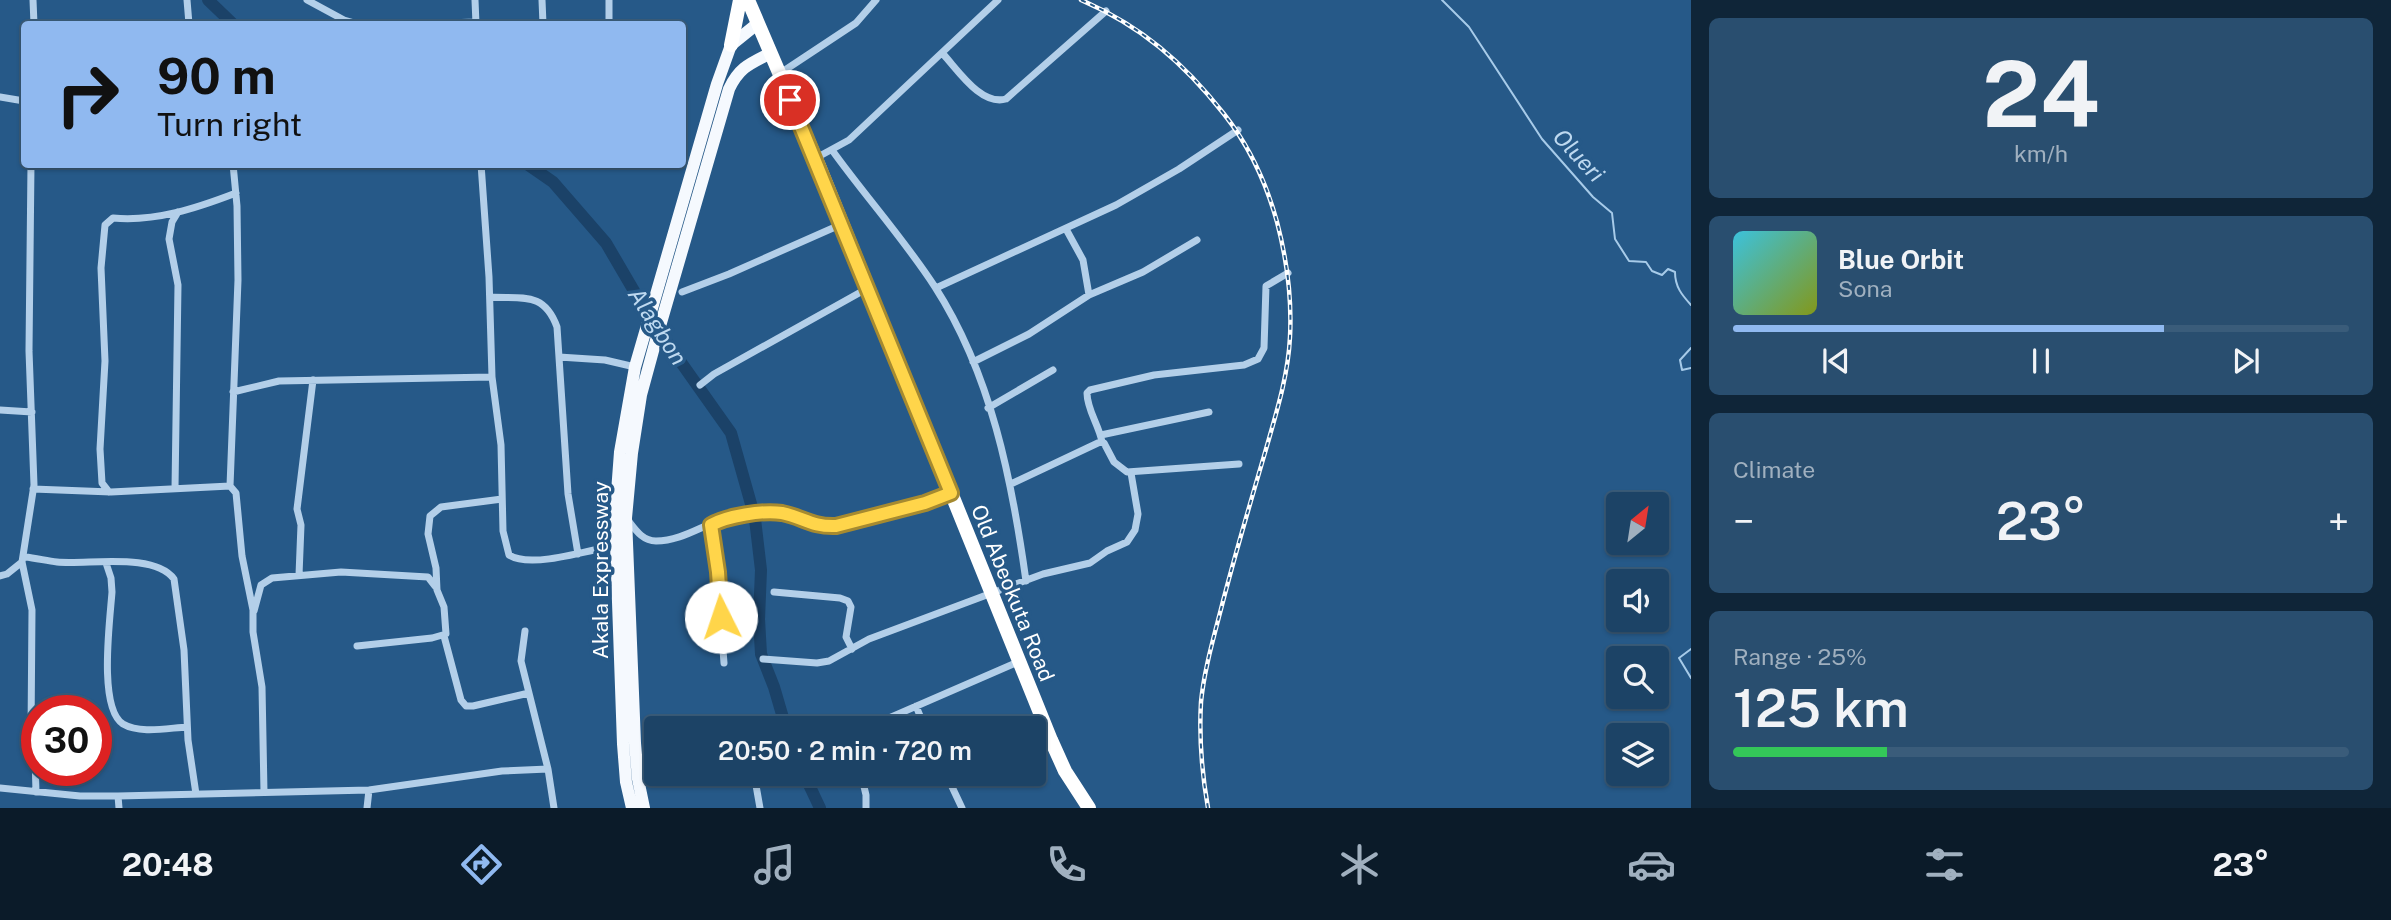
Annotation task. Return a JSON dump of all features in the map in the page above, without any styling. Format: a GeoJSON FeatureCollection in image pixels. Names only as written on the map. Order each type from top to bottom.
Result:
{"type":"FeatureCollection","features":[{"type":"Feature","properties":{"kind":"highway"},"geometry":{"type":"LineString","coordinates":[[731,45],[740,0]]}},
{"type":"Feature","properties":{"kind":"highway","name":"Old Abeokuta Road"},"geometry":{"type":"LineString","coordinates":[[748,0],[816,158],[1018,662],[1065,771],[1089,808]]}},
{"type":"Feature","properties":{"kind":"main road"},"geometry":{"type":"LineString","coordinates":[[731,45],[757,24]]}},
{"type":"Feature","properties":{"kind":"main road","name":"Akala Expressway"},"geometry":{"type":"LineString","coordinates":[[658,313],[711,104],[731,45]]}},
{"type":"Feature","properties":{"kind":"main road","name":"Akala Expressway"},"geometry":{"type":"LineString","coordinates":[[632,808],[626,782],[623,744],[616,545],[650,338],[729,89],[743,68],[769,54]]}},
{"type":"Feature","properties":{"kind":"main road","name":"Akala Expressway"},"geometry":{"type":"LineString","coordinates":[[644,808],[635,743],[621,519],[620,452],[635,366],[650,338]]}},
{"type":"Feature","properties":{"kind":"street"},"geometry":{"type":"LineString","coordinates":[[33,0],[34,21]]}},
{"type":"Feature","properties":{"kind":"street"},"geometry":{"type":"LineString","coordinates":[[187,0],[189,21]]}},
{"type":"Feature","properties":{"kind":"street"},"geometry":{"type":"LineString","coordinates":[[307,0],[348,21]]}},
{"type":"Feature","properties":{"kind":"street"},"geometry":{"type":"LineString","coordinates":[[475,0],[476,21]]}},
{"type":"Feature","properties":{"kind":"street"},"geometry":{"type":"LineString","coordinates":[[542,0],[543,21]]}},
{"type":"Feature","properties":{"kind":"street"},"geometry":{"type":"LineString","coordinates":[[609,0],[609,21]]}},
{"type":"Feature","properties":{"kind":"street"},"geometry":{"type":"LineString","coordinates":[[778,74],[856,23],[876,0]]}},
{"type":"Feature","properties":{"kind":"street"},"geometry":{"type":"LineString","coordinates":[[816,158],[849,140],[998,0]]}},
{"type":"Feature","properties":{"kind":"street"},"geometry":{"type":"LineString","coordinates":[[943,54],[978,91],[986,97],[1000,101],[1006,99],[1105,11]]}},
{"type":"Feature","properties":{"kind":"street"},"geometry":{"type":"LineString","coordinates":[[0,97],[21,100]]}},
{"type":"Feature","properties":{"kind":"street"},"geometry":{"type":"LineString","coordinates":[[936,288],[1116,205],[1238,130]]}},
{"type":"Feature","properties":{"kind":"street"},"geometry":{"type":"LineString","coordinates":[[832,150],[936,288],[973,362],[1011,484],[1026,581]]}},
{"type":"Feature","properties":{"kind":"street"},"geometry":{"type":"LineString","coordinates":[[30,168],[29,351],[33,489],[24,559],[32,610],[31,733],[36,792]]}},
{"type":"Feature","properties":{"kind":"street"},"geometry":{"type":"LineString","coordinates":[[233,168],[238,280],[230,486],[236,494],[242,556],[262,687],[264,792]]}},
{"type":"Feature","properties":{"kind":"street"},"geometry":{"type":"LineString","coordinates":[[481,168],[492,377],[501,445],[505,539],[511,557],[552,558],[616,545]]}},
{"type":"Feature","properties":{"kind":"street"},"geometry":{"type":"LineString","coordinates":[[109,492],[102,483],[100,438],[105,361],[101,268],[105,225],[113,218],[126,219],[178,212],[236,192]]}},
{"type":"Feature","properties":{"kind":"street"},"geometry":{"type":"LineString","coordinates":[[175,488],[178,285],[169,239],[172,222],[178,212]]}},
{"type":"Feature","properties":{"kind":"street"},"geometry":{"type":"LineString","coordinates":[[682,292],[842,224]]}},
{"type":"Feature","properties":{"kind":"street"},"geometry":{"type":"LineString","coordinates":[[1066,229],[1083,260],[1089,295]]}},
{"type":"Feature","properties":{"kind":"street"},"geometry":{"type":"LineString","coordinates":[[973,362],[1029,334],[1089,295],[1143,272],[1197,240]]}},
{"type":"Feature","properties":{"kind":"street"},"geometry":{"type":"LineString","coordinates":[[1240,464],[1131,473],[1118,467],[1101,439],[1087,402],[1087,393],[1090,390],[1154,375],[1244,365],[1258,359],[1264,348],[1266,286],[1288,272]]}},
{"type":"Feature","properties":{"kind":"street"},"geometry":{"type":"LineString","coordinates":[[701,385],[714,374],[868,288]]}},
{"type":"Feature","properties":{"kind":"street"},"geometry":{"type":"LineString","coordinates":[[490,298],[530,299],[548,307],[557,327],[568,494],[578,554]]}},
{"type":"Feature","properties":{"kind":"street"},"geometry":{"type":"LineString","coordinates":[[559,357],[605,360],[635,366]]}},
{"type":"Feature","properties":{"kind":"street"},"geometry":{"type":"LineString","coordinates":[[988,408],[1053,370]]}},
{"type":"Feature","properties":{"kind":"street"},"geometry":{"type":"LineString","coordinates":[[233,392],[279,381],[492,377]]}},
{"type":"Feature","properties":{"kind":"street"},"geometry":{"type":"LineString","coordinates":[[299,575],[301,525],[297,509],[313,380]]}},
{"type":"Feature","properties":{"kind":"street"},"geometry":{"type":"LineString","coordinates":[[0,410],[32,412]]}},
{"type":"Feature","properties":{"kind":"street"},"geometry":{"type":"LineString","coordinates":[[1011,484],[1101,439],[1209,412]]}},
{"type":"Feature","properties":{"kind":"street"},"geometry":{"type":"LineString","coordinates":[[763,659],[824,662],[869,639],[1043,574],[1083,566],[1127,542],[1138,522],[1131,473]]}},
{"type":"Feature","properties":{"kind":"street"},"geometry":{"type":"LineString","coordinates":[[95,492],[102,483]]}},
{"type":"Feature","properties":{"kind":"street"},"geometry":{"type":"LineString","coordinates":[[33,489],[109,492],[230,486]]}},
{"type":"Feature","properties":{"kind":"street"},"geometry":{"type":"LineString","coordinates":[[621,519],[644,538],[655,541],[677,538],[725,518],[772,513],[782,513],[821,526],[836,526],[925,503],[951,493]]}},
{"type":"Feature","properties":{"kind":"street"},"geometry":{"type":"LineString","coordinates":[[437,590],[436,568],[428,534],[430,516],[441,507],[502,499]]}},
{"type":"Feature","properties":{"kind":"street"},"geometry":{"type":"LineString","coordinates":[[711,525],[718,572],[724,663]]}},
{"type":"Feature","properties":{"kind":"street"},"geometry":{"type":"LineString","coordinates":[[0,576],[7,574],[24,559],[152,565],[166,571],[174,579],[184,650],[187,727],[196,794]]}},
{"type":"Feature","properties":{"kind":"street"},"geometry":{"type":"LineString","coordinates":[[106,563],[112,592],[109,692],[114,714],[124,724],[142,729],[187,727]]}},
{"type":"Feature","properties":{"kind":"street"},"geometry":{"type":"LineString","coordinates":[[253,615],[263,582],[272,578],[341,572],[428,577],[437,590],[445,611],[447,630],[444,636],[461,700],[466,706],[529,693]]}},
{"type":"Feature","properties":{"kind":"street"},"geometry":{"type":"LineString","coordinates":[[774,592],[848,601],[851,607],[846,637],[852,649]]}},
{"type":"Feature","properties":{"kind":"street"},"geometry":{"type":"LineString","coordinates":[[525,631],[521,661],[548,769],[554,808]]}},
{"type":"Feature","properties":{"kind":"street"},"geometry":{"type":"LineString","coordinates":[[357,646],[444,636]]}},
{"type":"Feature","properties":{"kind":"street"},"geometry":{"type":"LineString","coordinates":[[893,716],[1018,662]]}},
{"type":"Feature","properties":{"kind":"street"},"geometry":{"type":"LineString","coordinates":[[916,706],[920,716]]}},
{"type":"Feature","properties":{"kind":"street"},"geometry":{"type":"LineString","coordinates":[[0,788],[118,796],[369,790],[502,771],[548,769]]}},
{"type":"Feature","properties":{"kind":"street"},"geometry":{"type":"LineString","coordinates":[[756,786],[760,808]]}},
{"type":"Feature","properties":{"kind":"street"},"geometry":{"type":"LineString","coordinates":[[864,786],[866,808]]}},
{"type":"Feature","properties":{"kind":"street"},"geometry":{"type":"LineString","coordinates":[[952,786],[962,808]]}},
{"type":"Feature","properties":{"kind":"street"},"geometry":{"type":"LineString","coordinates":[[367,808],[369,790]]}},
{"type":"Feature","properties":{"kind":"street"},"geometry":{"type":"LineString","coordinates":[[118,796],[119,808]]}},
{"type":"Feature","properties":{"kind":"waterway","name":"Alagbon"},"geometry":{"type":"LineString","coordinates":[[208,0],[230,21]]}},
{"type":"Feature","properties":{"kind":"waterway","name":"Olueri"},"geometry":{"type":"LineString","coordinates":[[1442,0],[1469,27],[1542,139],[1593,197],[1612,213],[1615,239],[1629,261],[1646,262],[1652,271],[1662,275],[1668,269],[1675,272],[1678,286],[1691,305]]}},
{"type":"Feature","properties":{"kind":"waterway","name":"Alagbon"},"geometry":{"type":"LineString","coordinates":[[533,168],[553,182],[606,243],[651,320],[731,433],[753,511]]}},
{"type":"Feature","properties":{"kind":"waterway","name":"Olueri"},"geometry":{"type":"LineString","coordinates":[[1691,348],[1680,360],[1682,370],[1691,368]]}},
{"type":"Feature","properties":{"kind":"waterway","name":"Alagbon"},"geometry":{"type":"LineString","coordinates":[[755,519],[761,570],[761,654],[782,716]]}},
{"type":"Feature","properties":{"kind":"waterway","name":"Olueri"},"geometry":{"type":"LineString","coordinates":[[1691,649],[1679,658],[1691,678]]}},
{"type":"Feature","properties":{"kind":"waterway","name":"Alagbon"},"geometry":{"type":"LineString","coordinates":[[810,786],[820,808]]}},
{"type":"Feature","properties":{"kind":"railway"},"geometry":{"type":"LineString","coordinates":[[1081,0],[1123,21],[1160,47],[1193,78],[1224,114],[1242,139],[1268,193],[1286,265],[1290,322],[1284,382],[1226,590],[1202,690],[1201,742],[1208,808]]}},
{"type":"Feature","properties":{"kind":"route"},"geometry":{"type":"LineString","coordinates":[[721,617],[711,525],[715,522],[725,518],[782,513],[807,523],[836,526],[925,503],[951,493],[790,100]]}}]}
